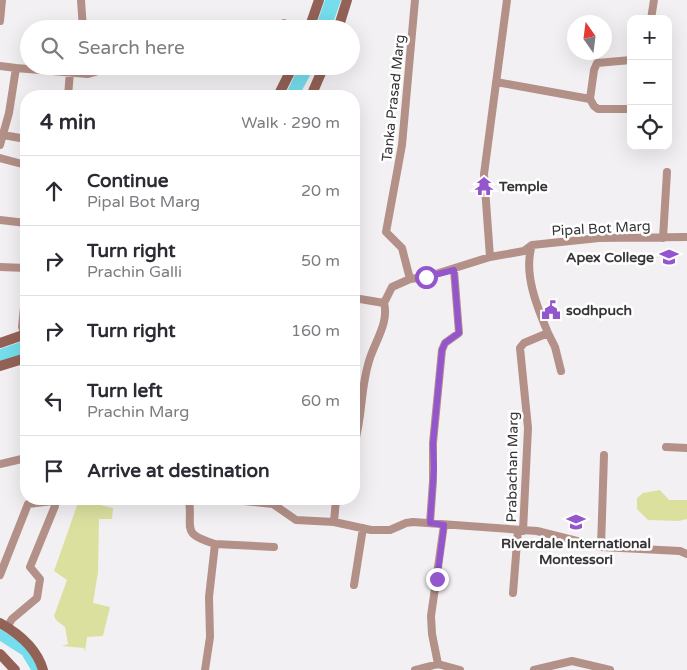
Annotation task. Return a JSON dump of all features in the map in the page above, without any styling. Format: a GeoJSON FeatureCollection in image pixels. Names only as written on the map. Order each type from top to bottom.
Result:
{"type":"FeatureCollection","features":[{"type":"Feature","properties":{"kind":"street"},"geometry":{"type":"LineString","coordinates":[[0,21],[2,0]]}},
{"type":"Feature","properties":{"kind":"street"},"geometry":{"type":"LineString","coordinates":[[81,0],[82,20]]}},
{"type":"Feature","properties":{"kind":"street"},"geometry":{"type":"LineString","coordinates":[[312,20],[319,0]]}},
{"type":"Feature","properties":{"kind":"street"},"geometry":{"type":"LineString","coordinates":[[341,20],[347,0]]}},
{"type":"Feature","properties":{"kind":"street","name":"Tanka Prasad Marg"},"geometry":{"type":"LineString","coordinates":[[410,279],[402,248],[386,232],[402,145],[415,0]]}},
{"type":"Feature","properties":{"kind":"street"},"geometry":{"type":"LineString","coordinates":[[490,256],[484,174],[507,0]]}},
{"type":"Feature","properties":{"kind":"street"},"geometry":{"type":"LineString","coordinates":[[652,15],[654,0]]}},
{"type":"Feature","properties":{"kind":"street"},"geometry":{"type":"LineString","coordinates":[[627,60],[597,63],[594,70],[590,99],[598,109],[627,108]]}},
{"type":"Feature","properties":{"kind":"street"},"geometry":{"type":"LineString","coordinates":[[0,66],[20,68]]}},
{"type":"Feature","properties":{"kind":"street"},"geometry":{"type":"LineString","coordinates":[[0,145],[10,113],[16,68]]}},
{"type":"Feature","properties":{"kind":"street"},"geometry":{"type":"LineString","coordinates":[[69,90],[72,75]]}},
{"type":"Feature","properties":{"kind":"street"},"geometry":{"type":"LineString","coordinates":[[281,90],[288,75]]}},
{"type":"Feature","properties":{"kind":"street"},"geometry":{"type":"LineString","coordinates":[[314,90],[320,75]]}},
{"type":"Feature","properties":{"kind":"street"},"geometry":{"type":"LineString","coordinates":[[496,82],[590,99]]}},
{"type":"Feature","properties":{"kind":"street"},"geometry":{"type":"LineString","coordinates":[[3,135],[20,138]]}},
{"type":"Feature","properties":{"kind":"street"},"geometry":{"type":"LineString","coordinates":[[0,158],[20,163]]}},
{"type":"Feature","properties":{"kind":"street"},"geometry":{"type":"LineString","coordinates":[[663,238],[667,172]]}},
{"type":"Feature","properties":{"kind":"street"},"geometry":{"type":"LineString","coordinates":[[0,220],[20,222]]}},
{"type":"Feature","properties":{"kind":"street","name":"Pipal Bot Marg"},"geometry":{"type":"LineString","coordinates":[[384,303],[392,288],[410,279],[454,270],[490,256],[524,251],[532,245],[599,238],[687,237]]}},
{"type":"Feature","properties":{"kind":"street"},"geometry":{"type":"LineString","coordinates":[[532,245],[528,257],[538,309],[555,347],[562,371]]}},
{"type":"Feature","properties":{"kind":"street"},"geometry":{"type":"LineString","coordinates":[[0,267],[20,268]]}},
{"type":"Feature","properties":{"kind":"street"},"geometry":{"type":"LineString","coordinates":[[430,523],[434,468],[433,443],[442,350],[445,343],[459,333],[454,270]]}},
{"type":"Feature","properties":{"kind":"street"},"geometry":{"type":"LineString","coordinates":[[360,299],[384,303],[387,313],[369,358],[361,389],[360,407]]}},
{"type":"Feature","properties":{"kind":"street","name":"Prabachan Marg"},"geometry":{"type":"LineString","coordinates":[[520,530],[528,428],[520,348],[524,343],[548,333]]}},
{"type":"Feature","properties":{"kind":"street"},"geometry":{"type":"LineString","coordinates":[[0,343],[20,336]]}},
{"type":"Feature","properties":{"kind":"street"},"geometry":{"type":"LineString","coordinates":[[0,366],[20,360]]}},
{"type":"Feature","properties":{"kind":"street"},"geometry":{"type":"LineString","coordinates":[[666,447],[687,448]]}},
{"type":"Feature","properties":{"kind":"street"},"geometry":{"type":"LineString","coordinates":[[600,547],[604,455]]}},
{"type":"Feature","properties":{"kind":"street"},"geometry":{"type":"LineString","coordinates":[[0,464],[20,459]]}},
{"type":"Feature","properties":{"kind":"street"},"geometry":{"type":"LineString","coordinates":[[0,575],[28,505]]}},
{"type":"Feature","properties":{"kind":"street"},"geometry":{"type":"LineString","coordinates":[[43,670],[36,654],[24,640],[3,625],[37,598],[40,579],[30,567],[55,505]]}},
{"type":"Feature","properties":{"kind":"street"},"geometry":{"type":"LineString","coordinates":[[189,505],[191,533],[195,538],[215,544],[274,546]]}},
{"type":"Feature","properties":{"kind":"street"},"geometry":{"type":"LineString","coordinates":[[274,505],[296,520],[334,522],[363,528],[396,530],[406,523],[430,523],[520,530],[545,533],[600,547],[687,554]]}},
{"type":"Feature","properties":{"kind":"street"},"geometry":{"type":"LineString","coordinates":[[334,522],[335,505]]}},
{"type":"Feature","properties":{"kind":"street"},"geometry":{"type":"LineString","coordinates":[[438,664],[432,634],[431,616],[444,525]]}},
{"type":"Feature","properties":{"kind":"street"},"geometry":{"type":"LineString","coordinates":[[354,586],[363,528]]}},
{"type":"Feature","properties":{"kind":"street"},"geometry":{"type":"LineString","coordinates":[[513,593],[520,530]]}},
{"type":"Feature","properties":{"kind":"street"},"geometry":{"type":"LineString","coordinates":[[205,670],[210,637],[209,597],[215,544]]}},
{"type":"Feature","properties":{"kind":"street"},"geometry":{"type":"LineString","coordinates":[[0,654],[15,670]]}},
{"type":"Feature","properties":{"kind":"street"},"geometry":{"type":"LineString","coordinates":[[534,670],[572,661],[610,670]]}},
{"type":"Feature","properties":{"kind":"street"},"geometry":{"type":"LineString","coordinates":[[415,670],[438,664],[460,670]]}},
{"type":"Feature","properties":{"kind":"green space"},"geometry":{"type":"Polygon","coordinates":[[[660,490],[669,500],[687,500],[687,519],[679,521],[648,520],[637,509],[637,498],[643,493],[660,490]]]}},
{"type":"Feature","properties":{"kind":"green space"},"geometry":{"type":"Polygon","coordinates":[[[77,505],[100,505],[113,508],[112,519],[99,519],[98,572],[93,603],[110,607],[103,636],[87,637],[85,652],[84,648],[62,646],[68,644],[65,627],[54,616],[67,580],[54,571],[77,505]]]}},
{"type":"Feature","properties":{"kind":"water"},"geometry":{"type":"Polygon","coordinates":[[[325,0],[341,0],[334,20],[318,20],[325,0]]]}},
{"type":"Feature","properties":{"kind":"water"},"geometry":{"type":"Polygon","coordinates":[[[295,75],[310,75],[302,90],[288,90],[295,75]]]}},
{"type":"Feature","properties":{"kind":"water"},"geometry":{"type":"Polygon","coordinates":[[[20,342],[20,356],[0,362],[0,349],[20,342]]]}},
{"type":"Feature","properties":{"kind":"water"},"geometry":{"type":"Polygon","coordinates":[[[0,629],[24,644],[40,670],[31,670],[22,655],[0,641],[0,629]]]}},
{"type":"Feature","properties":{"kind":"place","name":"Temple"},"geometry":{"type":"Point","coordinates":[484,186]}},
{"type":"Feature","properties":{"kind":"place","name":"Apex College"},"geometry":{"type":"Point","coordinates":[669,257]}},
{"type":"Feature","properties":{"kind":"place","name":"sodhpuch"},"geometry":{"type":"Point","coordinates":[551,310]}},
{"type":"Feature","properties":{"kind":"place","name":"Riverdale International Montessori"},"geometry":{"type":"Point","coordinates":[576,522]}},
{"type":"Feature","properties":{"kind":"route"},"geometry":{"type":"LineString","coordinates":[[426,277],[454,270],[459,333],[445,343],[442,350],[437,384],[430,523],[444,525],[437,579]]}}]}
